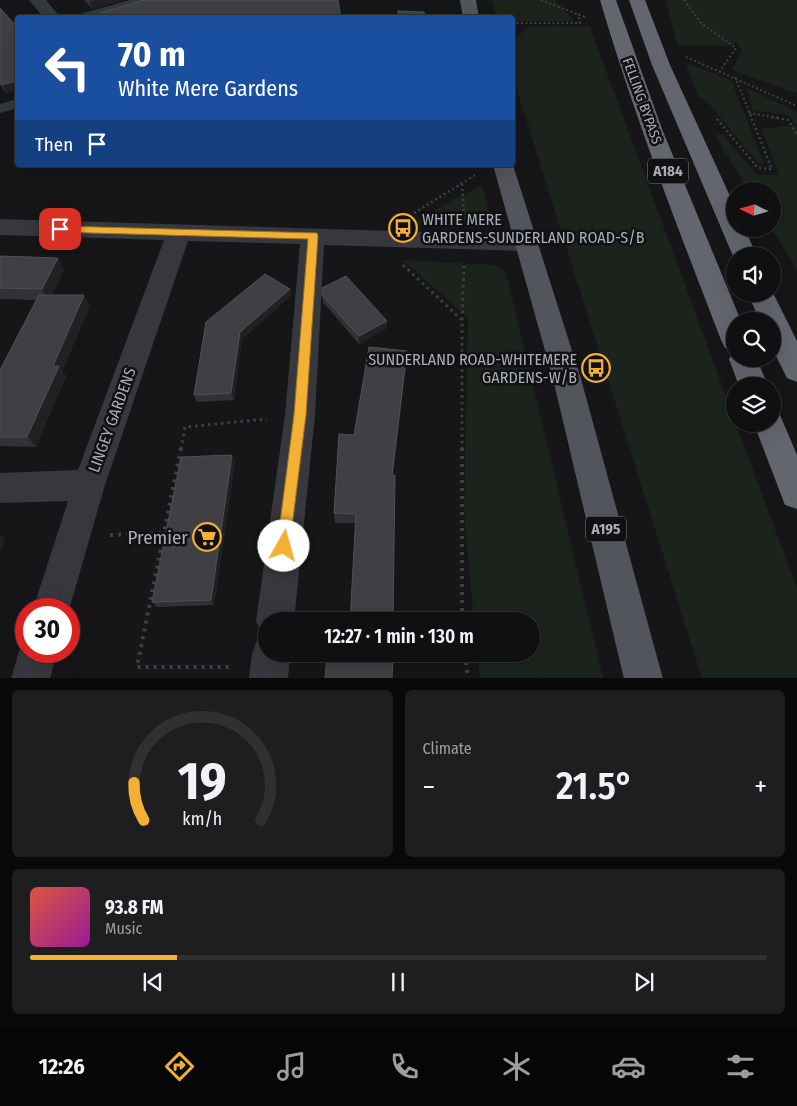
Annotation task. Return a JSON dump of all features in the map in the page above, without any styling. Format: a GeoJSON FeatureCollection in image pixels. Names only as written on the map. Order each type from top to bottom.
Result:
{"type":"FeatureCollection","features":[{"type":"Feature","properties":{"kind":"highway","name":"FELLING BYPASS"},"geometry":{"type":"LineString","coordinates":[[608,0],[628,64],[680,204],[726,318]]}},
{"type":"Feature","properties":{"kind":"highway","name":"FELLING BYPASS"},"geometry":{"type":"LineString","coordinates":[[637,0],[648,32],[741,247]]}},
{"type":"Feature","properties":{"kind":"highway"},"geometry":{"type":"LineString","coordinates":[[766,302],[797,370]]}},
{"type":"Feature","properties":{"kind":"highway"},"geometry":{"type":"LineString","coordinates":[[767,302],[797,348]]}},
{"type":"Feature","properties":{"kind":"highway"},"geometry":{"type":"LineString","coordinates":[[772,432],[797,494]]}},
{"type":"Feature","properties":{"kind":"main road"},"geometry":{"type":"LineString","coordinates":[[468,0],[470,15]]}},
{"type":"Feature","properties":{"kind":"main road","name":"A195"},"geometry":{"type":"LineString","coordinates":[[494,167],[528,243],[573,400],[644,678]]}},
{"type":"Feature","properties":{"kind":"street"},"geometry":{"type":"LineString","coordinates":[[37,0],[50,15]]}},
{"type":"Feature","properties":{"kind":"street"},"geometry":{"type":"LineString","coordinates":[[96,15],[147,0]]}},
{"type":"Feature","properties":{"kind":"street"},"geometry":{"type":"LineString","coordinates":[[0,227],[528,243]]}},
{"type":"Feature","properties":{"kind":"street","name":"LINGEY GARDENS"},"geometry":{"type":"LineString","coordinates":[[54,598],[89,485],[179,233]]}},
{"type":"Feature","properties":{"kind":"street"},"geometry":{"type":"LineString","coordinates":[[276,612],[300,415],[313,236]]}},
{"type":"Feature","properties":{"kind":"street"},"geometry":{"type":"LineString","coordinates":[[0,488],[89,485]]}},
{"type":"Feature","properties":{"kind":"street"},"geometry":{"type":"LineString","coordinates":[[30,678],[34,663]]}},
{"type":"Feature","properties":{"kind":"lane"},"geometry":{"type":"LineString","coordinates":[[0,109],[15,104]]}},
{"type":"Feature","properties":{"kind":"path"},"geometry":{"type":"LineString","coordinates":[[541,0],[585,17]]}},
{"type":"Feature","properties":{"kind":"path"},"geometry":{"type":"LineString","coordinates":[[684,0],[701,24],[736,48],[720,71]]}},
{"type":"Feature","properties":{"kind":"path"},"geometry":{"type":"LineString","coordinates":[[515,23],[580,23],[578,14]]}},
{"type":"Feature","properties":{"kind":"path"},"geometry":{"type":"LineString","coordinates":[[681,55],[735,77],[797,106]]}},
{"type":"Feature","properties":{"kind":"path"},"geometry":{"type":"LineString","coordinates":[[676,98],[706,106],[758,168],[772,168],[748,113],[735,77]]}},
{"type":"Feature","properties":{"kind":"path"},"geometry":{"type":"LineString","coordinates":[[748,113],[788,120],[797,134]]}},
{"type":"Feature","properties":{"kind":"path"},"geometry":{"type":"LineString","coordinates":[[462,612],[462,320],[373,238],[494,167]]}},
{"type":"Feature","properties":{"kind":"path"},"geometry":{"type":"LineString","coordinates":[[270,666],[137,667],[185,427],[300,415]]}},
{"type":"Feature","properties":{"kind":"path"},"geometry":{"type":"LineString","coordinates":[[73,536],[164,533]]}},
{"type":"Feature","properties":{"kind":"path"},"geometry":{"type":"LineString","coordinates":[[466,662],[468,678]]}},
{"type":"Feature","properties":{"kind":"shaded area"},"geometry":{"type":"Polygon","coordinates":[[[492,0],[555,0],[574,21],[515,21],[515,15],[496,15],[492,0]]]}},
{"type":"Feature","properties":{"kind":"shaded area"},"geometry":{"type":"Polygon","coordinates":[[[665,0],[797,0],[797,91],[795,93],[732,70],[742,50],[736,42],[725,46],[678,45],[665,0]]]}},
{"type":"Feature","properties":{"kind":"shaded area"},"geometry":{"type":"Polygon","coordinates":[[[528,27],[590,27],[726,396],[726,432],[739,432],[797,589],[797,678],[702,678],[515,84],[515,39],[528,27]]]}},
{"type":"Feature","properties":{"kind":"shaded area"},"geometry":{"type":"Polygon","coordinates":[[[686,63],[731,80],[764,164],[758,163],[705,99],[698,96],[686,63]]]}},
{"type":"Feature","properties":{"kind":"shaded area"},"geometry":{"type":"Polygon","coordinates":[[[747,88],[797,112],[797,270],[777,238],[781,238],[781,182],[744,182],[715,135],[722,134],[757,175],[779,175],[762,129],[796,125],[788,115],[753,110],[747,88]]]}},
{"type":"Feature","properties":{"kind":"shaded area"},"geometry":{"type":"Polygon","coordinates":[[[482,185],[490,216],[470,224],[407,225],[482,185]]]}},
{"type":"Feature","properties":{"kind":"shaded area"},"geometry":{"type":"Polygon","coordinates":[[[403,260],[496,265],[506,273],[603,678],[480,678],[478,662],[540,662],[540,612],[473,612],[464,510],[468,318],[403,260]]]}},
{"type":"Feature","properties":{"kind":"building"},"geometry":{"type":"Polygon","coordinates":[[[144,0],[338,0],[340,15],[103,15],[101,13],[144,0]]]}},
{"type":"Feature","properties":{"kind":"building"},"geometry":{"type":"Polygon","coordinates":[[[0,8],[15,25],[15,82],[2,85],[0,82],[0,8]]]}},
{"type":"Feature","properties":{"kind":"building"},"geometry":{"type":"Polygon","coordinates":[[[398,11],[424,12],[424,15],[398,15],[398,11]]]}},
{"type":"Feature","properties":{"kind":"building"},"geometry":{"type":"Polygon","coordinates":[[[0,256],[58,258],[42,289],[0,288],[0,256]]]}},
{"type":"Feature","properties":{"kind":"building"},"geometry":{"type":"Polygon","coordinates":[[[265,274],[290,289],[240,332],[231,393],[194,395],[206,322],[265,274]]]}},
{"type":"Feature","properties":{"kind":"building"},"geometry":{"type":"Polygon","coordinates":[[[346,276],[387,321],[359,336],[322,295],[322,288],[346,276]]]}},
{"type":"Feature","properties":{"kind":"building"},"geometry":{"type":"Polygon","coordinates":[[[39,295],[84,295],[53,366],[59,366],[27,437],[0,437],[0,370],[39,295]]]}},
{"type":"Feature","properties":{"kind":"building"},"geometry":{"type":"Polygon","coordinates":[[[369,347],[407,351],[392,475],[395,475],[393,612],[351,612],[356,514],[334,513],[339,434],[354,435],[369,347]]]}},
{"type":"Feature","properties":{"kind":"building"},"geometry":{"type":"Polygon","coordinates":[[[232,455],[211,600],[152,602],[181,457],[232,455]]]}},
{"type":"Feature","properties":{"kind":"building"},"geometry":{"type":"Polygon","coordinates":[[[326,662],[393,662],[392,678],[325,678],[326,662]]]}},
{"type":"Feature","properties":{"kind":"place","name":"WHITE MERE GARDENS-SUNDERLAND ROAD-S/B"},"geometry":{"type":"Point","coordinates":[403,228]}},
{"type":"Feature","properties":{"kind":"place","name":"SUNDERLAND ROAD-WHITEMERE GARDENS-W/B"},"geometry":{"type":"Point","coordinates":[596,368]}},
{"type":"Feature","properties":{"kind":"place","name":"Premier"},"geometry":{"type":"Point","coordinates":[207,537]}},
{"type":"Feature","properties":{"kind":"route"},"geometry":{"type":"LineString","coordinates":[[60,229],[313,236],[300,415],[284,546]]}}]}
